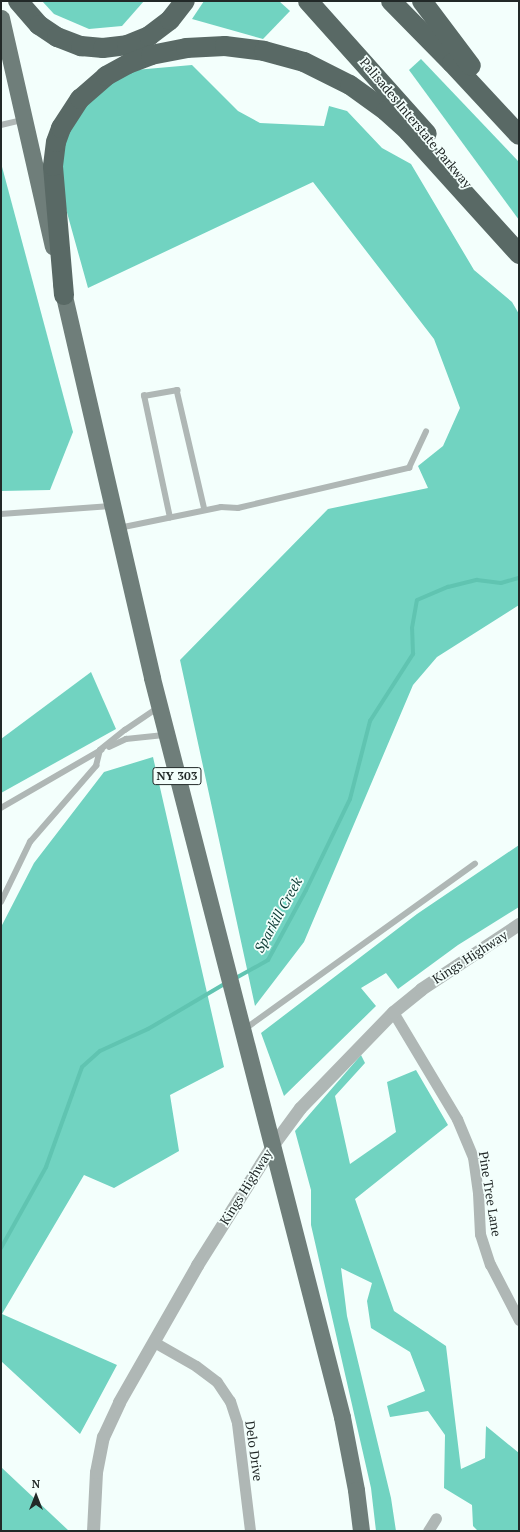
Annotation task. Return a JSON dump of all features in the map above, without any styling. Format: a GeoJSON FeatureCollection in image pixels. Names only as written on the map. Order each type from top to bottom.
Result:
{"type":"FeatureCollection","features":[{"type":"Feature","properties":{"kind":"highway"},"geometry":{"type":"LineString","coordinates":[[18,1],[39,25],[57,37],[81,46],[103,48],[127,45],[149,36],[170,20],[185,1]]}},
{"type":"Feature","properties":{"kind":"highway","name":"Palisades Interstate Parkway"},"geometry":{"type":"LineString","coordinates":[[308,1],[426,134],[519,248]]}},
{"type":"Feature","properties":{"kind":"highway"},"geometry":{"type":"LineString","coordinates":[[391,1],[452,63],[519,135]]}},
{"type":"Feature","properties":{"kind":"highway"},"geometry":{"type":"LineString","coordinates":[[422,1],[438,24],[519,128]]}},
{"type":"Feature","properties":{"kind":"highway"},"geometry":{"type":"LineString","coordinates":[[64,296],[53,166],[55,146],[61,128],[80,99],[106,76],[128,64],[151,55],[186,48],[225,46],[271,53],[309,64],[350,85],[386,111],[408,132],[519,254]]}},
{"type":"Feature","properties":{"kind":"main road","name":"NY 303"},"geometry":{"type":"LineString","coordinates":[[1,18],[159,707],[342,1417],[356,1490],[361,1531]]}},
{"type":"Feature","properties":{"kind":"street","name":"Kings Highway"},"geometry":{"type":"LineString","coordinates":[[93,1531],[96,1472],[103,1437],[119,1402],[197,1265],[272,1146],[300,1108],[393,1012],[421,989],[519,924]]}},
{"type":"Feature","properties":{"kind":"street","name":"Pine Tree Lane"},"geometry":{"type":"LineString","coordinates":[[393,1012],[457,1119],[472,1157],[478,1193],[480,1234],[490,1264],[519,1320]]}},
{"type":"Feature","properties":{"kind":"street","name":"Delo Drive"},"geometry":{"type":"LineString","coordinates":[[154,1342],[201,1370],[216,1382],[230,1401],[237,1423],[250,1531]]}},
{"type":"Feature","properties":{"kind":"street"},"geometry":{"type":"LineString","coordinates":[[428,1531],[436,1518]]}},
{"type":"Feature","properties":{"kind":"lane"},"geometry":{"type":"LineString","coordinates":[[1,125],[24,120]]}},
{"type":"Feature","properties":{"kind":"lane"},"geometry":{"type":"LineString","coordinates":[[170,518],[144,396],[177,390],[205,510]]}},
{"type":"Feature","properties":{"kind":"lane"},"geometry":{"type":"LineString","coordinates":[[117,529],[221,507],[238,508],[409,468],[426,432]]}},
{"type":"Feature","properties":{"kind":"lane"},"geometry":{"type":"LineString","coordinates":[[1,514],[112,506]]}},
{"type":"Feature","properties":{"kind":"lane"},"geometry":{"type":"LineString","coordinates":[[1,902],[30,842],[96,766],[100,750],[125,730],[159,707]]}},
{"type":"Feature","properties":{"kind":"lane"},"geometry":{"type":"LineString","coordinates":[[1,808],[100,750],[126,739],[166,735]]}},
{"type":"Feature","properties":{"kind":"lane"},"geometry":{"type":"LineString","coordinates":[[242,1031],[475,864]]}},
{"type":"Feature","properties":{"kind":"green space"},"geometry":{"type":"Polygon","coordinates":[[[42,1],[144,1],[122,26],[89,29],[54,14],[42,1]]]}},
{"type":"Feature","properties":{"kind":"green space"},"geometry":{"type":"Polygon","coordinates":[[[204,1],[279,1],[290,11],[263,39],[192,19],[204,1]]]}},
{"type":"Feature","properties":{"kind":"green space"},"geometry":{"type":"Polygon","coordinates":[[[421,59],[519,162],[519,220],[409,70],[421,59]]]}},
{"type":"Feature","properties":{"kind":"green space"},"geometry":{"type":"Polygon","coordinates":[[[192,65],[238,111],[260,123],[324,126],[329,106],[347,111],[382,148],[411,164],[474,270],[512,302],[519,314],[519,605],[437,657],[413,685],[304,942],[255,1006],[180,660],[328,509],[428,488],[418,466],[443,446],[460,408],[434,339],[313,182],[88,288],[66,209],[59,175],[63,144],[82,107],[103,85],[135,70],[192,65]]]}},
{"type":"Feature","properties":{"kind":"green space"},"geometry":{"type":"Polygon","coordinates":[[[1,163],[73,432],[50,490],[1,491],[1,163]]]}},
{"type":"Feature","properties":{"kind":"green space"},"geometry":{"type":"Polygon","coordinates":[[[91,672],[116,729],[1,793],[1,739],[91,672]]]}},
{"type":"Feature","properties":{"kind":"green space"},"geometry":{"type":"Polygon","coordinates":[[[153,757],[224,1067],[170,1095],[179,1151],[114,1188],[84,1175],[2,1314],[117,1365],[80,1434],[1,1361],[1,927],[34,863],[104,772],[153,757]]]}},
{"type":"Feature","properties":{"kind":"green space"},"geometry":{"type":"Polygon","coordinates":[[[519,845],[519,907],[458,945],[398,989],[386,973],[361,988],[376,1006],[284,1096],[261,1033],[417,914],[519,845]]]}},
{"type":"Feature","properties":{"kind":"green space"},"geometry":{"type":"Polygon","coordinates":[[[361,1055],[365,1063],[335,1096],[350,1164],[396,1132],[387,1082],[416,1070],[448,1125],[355,1199],[394,1311],[446,1346],[461,1469],[485,1458],[486,1426],[519,1453],[519,1531],[478,1531],[473,1526],[472,1505],[444,1488],[445,1435],[428,1411],[390,1417],[387,1406],[425,1391],[410,1352],[371,1328],[367,1301],[372,1283],[341,1268],[347,1316],[391,1498],[396,1531],[376,1531],[371,1488],[311,1225],[311,1190],[295,1131],[361,1055]]]}},
{"type":"Feature","properties":{"kind":"green space"},"geometry":{"type":"Polygon","coordinates":[[[1,1467],[69,1531],[1,1531],[1,1467]]]}},
{"type":"Feature","properties":{"kind":"waterway","name":"Sparkill Creek"},"geometry":{"type":"LineString","coordinates":[[234,979],[268,960],[306,890],[350,799],[370,721],[413,654],[412,628],[417,600],[448,587],[477,580],[501,583],[519,578]]}},
{"type":"Feature","properties":{"kind":"waterway","name":"Sparkill Creek"},"geometry":{"type":"LineString","coordinates":[[1,1248],[46,1167],[82,1067],[100,1051],[148,1029],[226,983]]}}]}
